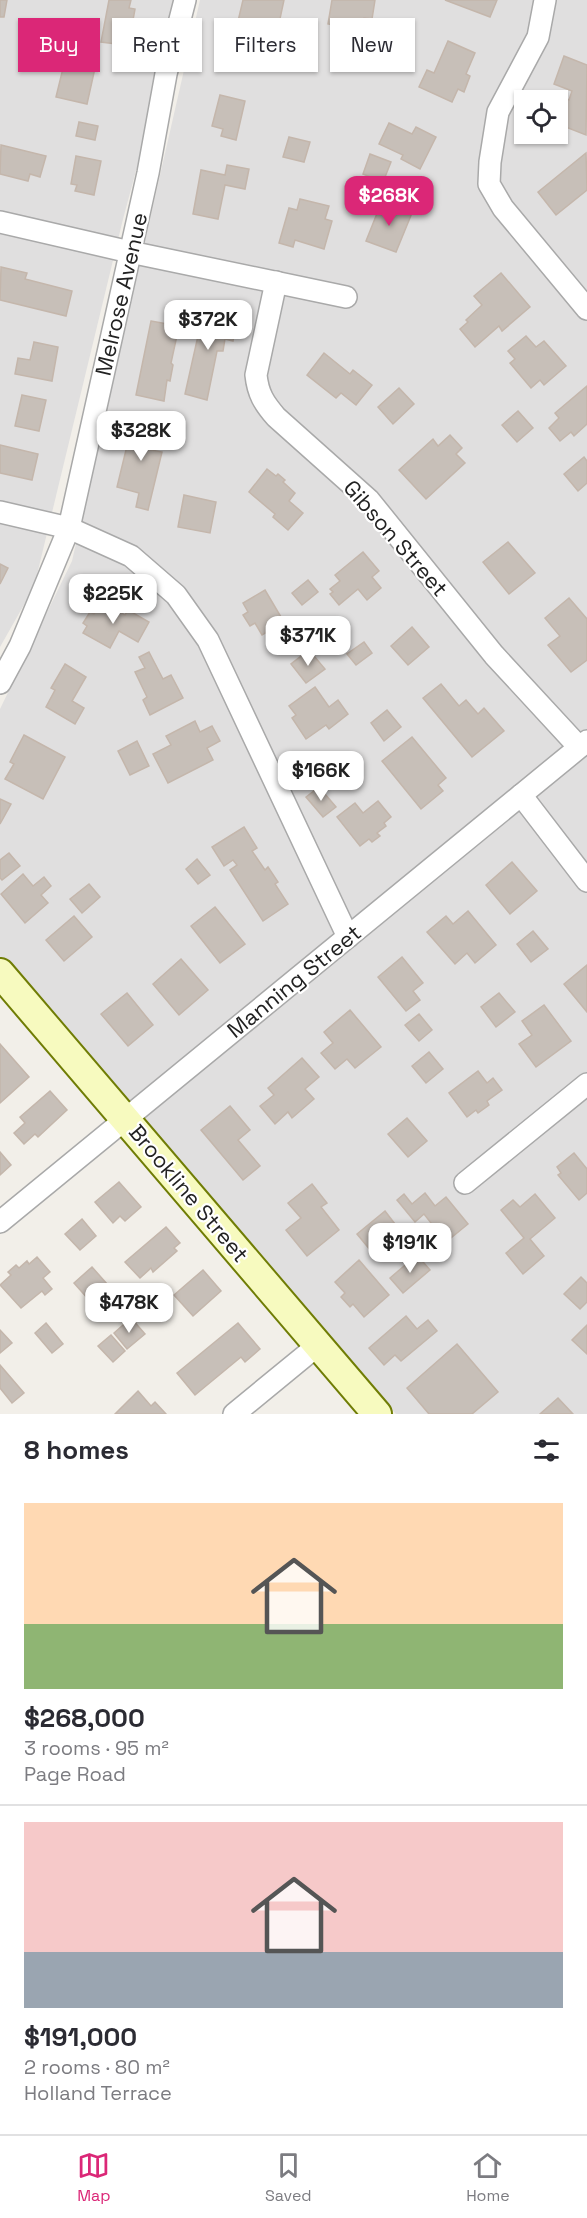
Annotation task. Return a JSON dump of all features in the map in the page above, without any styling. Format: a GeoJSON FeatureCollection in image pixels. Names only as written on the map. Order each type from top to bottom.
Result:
{"type":"FeatureCollection","features":[{"type":"Feature","properties":{"kind":"street","name":"Melrose Avenue"},"geometry":{"type":"LineString","coordinates":[[0,683],[20,646],[69,528],[148,173],[166,74],[185,0]]}},
{"type":"Feature","properties":{"kind":"street"},"geometry":{"type":"LineString","coordinates":[[545,0],[538,37],[498,112],[489,184],[503,208],[587,309]]}},
{"type":"Feature","properties":{"kind":"street"},"geometry":{"type":"LineString","coordinates":[[0,222],[346,297]]}},
{"type":"Feature","properties":{"kind":"street","name":"Gibson Street"},"geometry":{"type":"LineString","coordinates":[[276,282],[256,375],[257,389],[263,402],[276,417],[369,500],[495,655],[583,744]]}},
{"type":"Feature","properties":{"kind":"street"},"geometry":{"type":"LineString","coordinates":[[0,513],[69,528],[131,556],[176,595],[208,640],[348,937]]}},
{"type":"Feature","properties":{"kind":"street","name":"Manning Street"},"geometry":{"type":"LineString","coordinates":[[0,1222],[583,744]]}},
{"type":"Feature","properties":{"kind":"street"},"geometry":{"type":"LineString","coordinates":[[521,795],[587,881]]}},
{"type":"Feature","properties":{"kind":"street","name":"Brookline Street"},"geometry":{"type":"LineString","coordinates":[[0,973],[377,1414]]}},
{"type":"Feature","properties":{"kind":"street"},"geometry":{"type":"LineString","coordinates":[[465,1183],[587,1084]]}},
{"type":"Feature","properties":{"kind":"street"},"geometry":{"type":"LineString","coordinates":[[234,1414],[317,1346]]}},
{"type":"Feature","properties":{"kind":"shaded area"},"geometry":{"type":"Polygon","coordinates":[[[0,0],[182,0],[177,18],[112,18],[112,72],[163,72],[123,219],[34,587],[0,647],[0,0]]]}},
{"type":"Feature","properties":{"kind":"shaded area"},"geometry":{"type":"Polygon","coordinates":[[[200,0],[587,0],[587,1414],[396,1414],[0,957],[0,709],[72,561],[184,72],[202,72],[202,18],[196,18],[200,0]]]}},
{"type":"Feature","properties":{"kind":"building"},"geometry":{"type":"Polygon","coordinates":[[[0,0],[7,0],[4,17],[0,17],[0,0]]]}},
{"type":"Feature","properties":{"kind":"building"},"geometry":{"type":"Polygon","coordinates":[[[109,0],[131,0],[129,8],[135,9],[133,18],[112,18],[112,43],[101,42],[109,0]]]}},
{"type":"Feature","properties":{"kind":"building"},"geometry":{"type":"Polygon","coordinates":[[[243,0],[284,0],[280,18],[239,18],[243,0]]]}},
{"type":"Feature","properties":{"kind":"building"},"geometry":{"type":"Polygon","coordinates":[[[332,0],[375,0],[372,18],[330,18],[330,24],[328,24],[332,0]]]}},
{"type":"Feature","properties":{"kind":"building"},"geometry":{"type":"Polygon","coordinates":[[[445,0],[497,0],[490,17],[445,0]]]}},
{"type":"Feature","properties":{"kind":"building"},"geometry":{"type":"Polygon","coordinates":[[[448,41],[475,53],[466,74],[470,76],[464,92],[458,89],[452,102],[419,87],[427,70],[434,73],[448,41]]]}},
{"type":"Feature","properties":{"kind":"building"},"geometry":{"type":"Polygon","coordinates":[[[564,56],[587,65],[586,135],[568,128],[568,100],[572,91],[554,84],[564,56]]]}},
{"type":"Feature","properties":{"kind":"building"},"geometry":{"type":"Polygon","coordinates":[[[62,72],[94,72],[87,104],[56,97],[62,72]]]}},
{"type":"Feature","properties":{"kind":"building"},"geometry":{"type":"Polygon","coordinates":[[[220,95],[245,101],[236,140],[221,136],[223,129],[212,126],[220,95]]]}},
{"type":"Feature","properties":{"kind":"building"},"geometry":{"type":"Polygon","coordinates":[[[79,122],[98,126],[95,140],[76,136],[79,122]]]}},
{"type":"Feature","properties":{"kind":"building"},"geometry":{"type":"Polygon","coordinates":[[[389,123],[412,134],[416,127],[436,137],[420,169],[401,159],[403,155],[379,144],[389,123]]]}},
{"type":"Feature","properties":{"kind":"building"},"geometry":{"type":"Polygon","coordinates":[[[289,137],[310,142],[304,162],[283,157],[289,137]]]}},
{"type":"Feature","properties":{"kind":"building"},"geometry":{"type":"Polygon","coordinates":[[[1,145],[46,156],[40,177],[30,174],[28,181],[0,174],[1,145]]]}},
{"type":"Feature","properties":{"kind":"building"},"geometry":{"type":"Polygon","coordinates":[[[586,153],[587,190],[556,215],[538,192],[586,153]]]}},
{"type":"Feature","properties":{"kind":"building"},"geometry":{"type":"Polygon","coordinates":[[[370,154],[391,162],[383,182],[363,174],[370,154]]]}},
{"type":"Feature","properties":{"kind":"building"},"geometry":{"type":"Polygon","coordinates":[[[76,156],[101,161],[94,195],[75,191],[77,185],[71,184],[76,156]]]}},
{"type":"Feature","properties":{"kind":"building"},"geometry":{"type":"Polygon","coordinates":[[[227,165],[249,169],[245,189],[225,185],[218,219],[193,214],[201,170],[225,175],[227,165]]]}},
{"type":"Feature","properties":{"kind":"building"},"geometry":{"type":"Polygon","coordinates":[[[300,199],[329,206],[325,219],[332,221],[324,249],[295,240],[293,247],[279,243],[289,208],[297,210],[300,199]]]}},
{"type":"Feature","properties":{"kind":"building"},"geometry":{"type":"Polygon","coordinates":[[[382,201],[412,213],[396,252],[366,241],[382,201]]]}},
{"type":"Feature","properties":{"kind":"building"},"geometry":{"type":"Polygon","coordinates":[[[1,267],[27,273],[25,279],[72,291],[66,316],[0,300],[1,267]]]}},
{"type":"Feature","properties":{"kind":"building"},"geometry":{"type":"Polygon","coordinates":[[[501,273],[530,307],[502,331],[499,326],[475,347],[460,329],[482,305],[474,296],[501,273]]]}},
{"type":"Feature","properties":{"kind":"building"},"geometry":{"type":"Polygon","coordinates":[[[204,309],[232,315],[230,324],[236,325],[233,341],[225,339],[223,351],[217,351],[207,400],[185,394],[204,309]]]}},
{"type":"Feature","properties":{"kind":"building"},"geometry":{"type":"Polygon","coordinates":[[[151,321],[179,326],[171,363],[173,365],[170,381],[167,380],[164,401],[136,395],[151,321]]]}},
{"type":"Feature","properties":{"kind":"building"},"geometry":{"type":"Polygon","coordinates":[[[526,336],[536,347],[544,341],[566,366],[544,385],[540,380],[531,388],[510,363],[515,359],[508,351],[526,336]]]}},
{"type":"Feature","properties":{"kind":"building"},"geometry":{"type":"Polygon","coordinates":[[[34,342],[58,347],[52,381],[15,374],[18,358],[30,360],[34,342]]]}},
{"type":"Feature","properties":{"kind":"building"},"geometry":{"type":"Polygon","coordinates":[[[324,353],[350,374],[353,370],[372,385],[356,405],[341,393],[336,398],[307,375],[324,353]]]}},
{"type":"Feature","properties":{"kind":"building"},"geometry":{"type":"Polygon","coordinates":[[[587,386],[587,424],[574,436],[571,432],[560,441],[549,428],[559,418],[555,413],[587,386]]]}},
{"type":"Feature","properties":{"kind":"building"},"geometry":{"type":"Polygon","coordinates":[[[399,388],[414,404],[393,424],[378,407],[399,388]]]}},
{"type":"Feature","properties":{"kind":"building"},"geometry":{"type":"Polygon","coordinates":[[[22,395],[46,400],[39,431],[15,426],[22,395]]]}},
{"type":"Feature","properties":{"kind":"building"},"geometry":{"type":"Polygon","coordinates":[[[518,411],[533,428],[517,442],[502,425],[518,411]]]}},
{"type":"Feature","properties":{"kind":"building"},"geometry":{"type":"Polygon","coordinates":[[[134,417],[157,422],[151,450],[162,452],[148,510],[136,507],[139,493],[117,487],[134,417]]]}},
{"type":"Feature","properties":{"kind":"building"},"geometry":{"type":"Polygon","coordinates":[[[450,435],[462,448],[456,454],[465,463],[426,499],[399,470],[433,439],[438,446],[450,435]]]}},
{"type":"Feature","properties":{"kind":"building"},"geometry":{"type":"Polygon","coordinates":[[[0,445],[38,454],[32,480],[0,473],[0,445]]]}},
{"type":"Feature","properties":{"kind":"building"},"geometry":{"type":"Polygon","coordinates":[[[584,457],[587,461],[587,483],[578,491],[564,474],[584,457]]]}},
{"type":"Feature","properties":{"kind":"building"},"geometry":{"type":"Polygon","coordinates":[[[267,469],[285,480],[283,482],[295,493],[289,501],[303,513],[288,530],[273,517],[275,514],[249,492],[267,469]]]}},
{"type":"Feature","properties":{"kind":"building"},"geometry":{"type":"Polygon","coordinates":[[[184,495],[216,502],[210,533],[178,527],[184,495]]]}},
{"type":"Feature","properties":{"kind":"building"},"geometry":{"type":"Polygon","coordinates":[[[508,542],[535,573],[509,594],[483,562],[508,542]]]}},
{"type":"Feature","properties":{"kind":"building"},"geometry":{"type":"Polygon","coordinates":[[[363,552],[379,571],[372,577],[381,588],[367,600],[358,589],[339,605],[330,594],[333,592],[330,589],[340,581],[335,575],[363,552]]]}},
{"type":"Feature","properties":{"kind":"building"},"geometry":{"type":"Polygon","coordinates":[[[0,564],[8,568],[0,584],[0,564]]]}},
{"type":"Feature","properties":{"kind":"building"},"geometry":{"type":"Polygon","coordinates":[[[308,580],[318,592],[302,605],[292,593],[308,580]]]}},
{"type":"Feature","properties":{"kind":"building"},"geometry":{"type":"Polygon","coordinates":[[[265,590],[284,622],[262,635],[255,623],[250,626],[243,615],[248,612],[243,603],[265,590]]]}},
{"type":"Feature","properties":{"kind":"building"},"geometry":{"type":"Polygon","coordinates":[[[569,598],[587,619],[587,660],[571,672],[548,645],[560,636],[545,618],[569,598]]]}},
{"type":"Feature","properties":{"kind":"building"},"geometry":{"type":"Polygon","coordinates":[[[101,602],[125,615],[128,610],[149,622],[138,642],[119,631],[110,648],[83,633],[87,626],[83,623],[90,612],[94,614],[101,602]]]}},
{"type":"Feature","properties":{"kind":"building"},"geometry":{"type":"Polygon","coordinates":[[[412,627],[429,647],[408,665],[391,646],[412,627]]]}},
{"type":"Feature","properties":{"kind":"building"},"geometry":{"type":"Polygon","coordinates":[[[364,642],[372,653],[356,665],[347,654],[364,642]]]}},
{"type":"Feature","properties":{"kind":"building"},"geometry":{"type":"Polygon","coordinates":[[[309,650],[325,669],[306,683],[291,664],[309,650]]]}},
{"type":"Feature","properties":{"kind":"building"},"geometry":{"type":"Polygon","coordinates":[[[149,652],[163,679],[171,675],[183,698],[150,715],[143,700],[147,697],[135,672],[145,668],[139,657],[149,652]]]}},
{"type":"Feature","properties":{"kind":"building"},"geometry":{"type":"Polygon","coordinates":[[[65,664],[86,677],[72,701],[84,708],[75,724],[46,707],[55,690],[51,688],[65,664]]]}},
{"type":"Feature","properties":{"kind":"building"},"geometry":{"type":"Polygon","coordinates":[[[441,684],[459,706],[466,700],[478,714],[484,708],[504,731],[472,757],[423,698],[441,684]]]}},
{"type":"Feature","properties":{"kind":"building"},"geometry":{"type":"Polygon","coordinates":[[[315,687],[329,707],[338,700],[348,714],[329,729],[326,725],[306,739],[292,718],[296,715],[289,706],[315,687]]]}},
{"type":"Feature","properties":{"kind":"building"},"geometry":{"type":"Polygon","coordinates":[[[387,710],[401,727],[384,741],[371,723],[387,710]]]}},
{"type":"Feature","properties":{"kind":"building"},"geometry":{"type":"Polygon","coordinates":[[[195,721],[200,732],[212,726],[220,741],[207,748],[213,760],[168,783],[153,754],[171,745],[166,736],[195,721]]]}},
{"type":"Feature","properties":{"kind":"building"},"geometry":{"type":"Polygon","coordinates":[[[24,735],[65,757],[43,799],[5,779],[14,764],[10,762],[24,735]]]}},
{"type":"Feature","properties":{"kind":"building"},"geometry":{"type":"Polygon","coordinates":[[[412,737],[446,778],[438,785],[443,791],[421,809],[382,761],[412,737]]]}},
{"type":"Feature","properties":{"kind":"building"},"geometry":{"type":"Polygon","coordinates":[[[137,741],[149,766],[130,775],[118,751],[137,741]]]}},
{"type":"Feature","properties":{"kind":"building"},"geometry":{"type":"Polygon","coordinates":[[[319,787],[336,807],[323,817],[306,797],[319,787]]]}},
{"type":"Feature","properties":{"kind":"building"},"geometry":{"type":"Polygon","coordinates":[[[0,799],[11,804],[0,824],[0,799]]]}},
{"type":"Feature","properties":{"kind":"building"},"geometry":{"type":"Polygon","coordinates":[[[378,801],[391,817],[384,823],[386,826],[377,833],[380,836],[372,842],[369,839],[360,846],[337,817],[355,803],[363,813],[378,801]]]}},
{"type":"Feature","properties":{"kind":"building"},"geometry":{"type":"Polygon","coordinates":[[[244,827],[257,848],[252,851],[265,870],[268,867],[278,882],[275,884],[288,904],[263,921],[230,870],[237,865],[233,860],[224,866],[212,847],[244,827]]]}},
{"type":"Feature","properties":{"kind":"building"},"geometry":{"type":"Polygon","coordinates":[[[9,853],[20,866],[2,880],[0,860],[9,853]]]}},
{"type":"Feature","properties":{"kind":"building"},"geometry":{"type":"Polygon","coordinates":[[[197,859],[210,875],[198,884],[186,869],[197,859]]]}},
{"type":"Feature","properties":{"kind":"building"},"geometry":{"type":"Polygon","coordinates":[[[512,862],[537,891],[510,914],[486,885],[512,862]]]}},
{"type":"Feature","properties":{"kind":"building"},"geometry":{"type":"Polygon","coordinates":[[[23,874],[33,886],[44,877],[51,886],[41,895],[48,903],[25,923],[1,894],[23,874]]]}},
{"type":"Feature","properties":{"kind":"building"},"geometry":{"type":"Polygon","coordinates":[[[89,884],[100,897],[82,913],[70,899],[89,884]]]}},
{"type":"Feature","properties":{"kind":"building"},"geometry":{"type":"Polygon","coordinates":[[[215,907],[245,944],[220,963],[191,926],[215,907]]]}},
{"type":"Feature","properties":{"kind":"building"},"geometry":{"type":"Polygon","coordinates":[[[468,911],[496,945],[475,963],[467,953],[455,964],[427,932],[446,916],[453,924],[468,911]]]}},
{"type":"Feature","properties":{"kind":"building"},"geometry":{"type":"Polygon","coordinates":[[[74,916],[92,937],[64,961],[46,940],[74,916]]]}},
{"type":"Feature","properties":{"kind":"building"},"geometry":{"type":"Polygon","coordinates":[[[533,931],[548,949],[531,962],[517,944],[533,931]]]}},
{"type":"Feature","properties":{"kind":"building"},"geometry":{"type":"Polygon","coordinates":[[[402,957],[423,983],[413,991],[420,1000],[406,1011],[378,977],[402,957]]]}},
{"type":"Feature","properties":{"kind":"building"},"geometry":{"type":"Polygon","coordinates":[[[181,959],[208,990],[179,1015],[153,984],[181,959]]]}},
{"type":"Feature","properties":{"kind":"building"},"geometry":{"type":"Polygon","coordinates":[[[587,965],[587,1012],[564,984],[587,965]]]}},
{"type":"Feature","properties":{"kind":"building"},"geometry":{"type":"Polygon","coordinates":[[[127,993],[153,1025],[128,1046],[101,1014],[127,993]]]}},
{"type":"Feature","properties":{"kind":"building"},"geometry":{"type":"Polygon","coordinates":[[[499,993],[515,1012],[496,1027],[481,1007],[499,993]]]}},
{"type":"Feature","properties":{"kind":"building"},"geometry":{"type":"Polygon","coordinates":[[[544,1005],[571,1041],[536,1067],[519,1044],[532,1035],[522,1021],[544,1005]]]}},
{"type":"Feature","properties":{"kind":"building"},"geometry":{"type":"Polygon","coordinates":[[[350,1010],[381,1047],[355,1068],[347,1059],[335,1069],[321,1053],[333,1043],[324,1032],[350,1010]]]}},
{"type":"Feature","properties":{"kind":"building"},"geometry":{"type":"Polygon","coordinates":[[[419,1014],[432,1030],[419,1041],[405,1025],[419,1014]]]}},
{"type":"Feature","properties":{"kind":"building"},"geometry":{"type":"Polygon","coordinates":[[[0,1044],[29,1077],[0,1103],[0,1044]]]}},
{"type":"Feature","properties":{"kind":"building"},"geometry":{"type":"Polygon","coordinates":[[[429,1052],[443,1069],[426,1083],[412,1066],[429,1052]]]}},
{"type":"Feature","properties":{"kind":"building"},"geometry":{"type":"Polygon","coordinates":[[[302,1058],[319,1077],[305,1089],[314,1099],[292,1118],[288,1112],[275,1124],[260,1106],[274,1095],[268,1088],[302,1058]]]}},
{"type":"Feature","properties":{"kind":"building"},"geometry":{"type":"Polygon","coordinates":[[[478,1071],[487,1083],[493,1078],[502,1090],[487,1101],[489,1105],[478,1113],[476,1110],[467,1117],[449,1093],[478,1071]]]}},
{"type":"Feature","properties":{"kind":"building"},"geometry":{"type":"Polygon","coordinates":[[[50,1091],[67,1110],[38,1137],[35,1134],[24,1144],[14,1133],[25,1123],[20,1117],[50,1091]]]}},
{"type":"Feature","properties":{"kind":"building"},"geometry":{"type":"Polygon","coordinates":[[[230,1106],[250,1130],[238,1140],[260,1166],[243,1180],[201,1130],[230,1106]]]}},
{"type":"Feature","properties":{"kind":"building"},"geometry":{"type":"Polygon","coordinates":[[[407,1118],[427,1141],[408,1157],[388,1134],[407,1118]]]}},
{"type":"Feature","properties":{"kind":"building"},"geometry":{"type":"Polygon","coordinates":[[[0,1152],[11,1165],[0,1175],[0,1152]]]}},
{"type":"Feature","properties":{"kind":"building"},"geometry":{"type":"Polygon","coordinates":[[[574,1153],[587,1169],[587,1193],[579,1200],[558,1175],[561,1173],[557,1167],[574,1153]]]}},
{"type":"Feature","properties":{"kind":"building"},"geometry":{"type":"Polygon","coordinates":[[[119,1182],[141,1207],[125,1221],[120,1216],[113,1223],[95,1202],[119,1182]]]}},
{"type":"Feature","properties":{"kind":"building"},"geometry":{"type":"Polygon","coordinates":[[[312,1184],[327,1203],[321,1207],[339,1230],[307,1256],[286,1230],[301,1218],[288,1203],[312,1184]]]}},
{"type":"Feature","properties":{"kind":"building"},"geometry":{"type":"Polygon","coordinates":[[[425,1193],[435,1206],[446,1197],[468,1224],[446,1242],[424,1214],[415,1222],[397,1200],[404,1194],[412,1204],[425,1193]]]}},
{"type":"Feature","properties":{"kind":"building"},"geometry":{"type":"Polygon","coordinates":[[[535,1194],[555,1218],[530,1239],[544,1256],[523,1274],[506,1253],[524,1238],[501,1210],[513,1200],[520,1207],[535,1194]]]}},
{"type":"Feature","properties":{"kind":"building"},"geometry":{"type":"Polygon","coordinates":[[[385,1211],[398,1228],[371,1251],[357,1234],[385,1211]]]}},
{"type":"Feature","properties":{"kind":"building"},"geometry":{"type":"Polygon","coordinates":[[[82,1219],[96,1236],[80,1250],[65,1234],[82,1219]]]}},
{"type":"Feature","properties":{"kind":"building"},"geometry":{"type":"Polygon","coordinates":[[[166,1227],[180,1243],[174,1248],[177,1251],[153,1272],[151,1268],[140,1278],[125,1262],[166,1227]]]}},
{"type":"Feature","properties":{"kind":"building"},"geometry":{"type":"Polygon","coordinates":[[[417,1255],[430,1270],[403,1293],[390,1278],[417,1255]]]}},
{"type":"Feature","properties":{"kind":"building"},"geometry":{"type":"Polygon","coordinates":[[[37,1257],[50,1272],[43,1278],[52,1289],[45,1295],[42,1291],[21,1308],[0,1285],[11,1275],[8,1272],[16,1265],[19,1268],[27,1261],[29,1264],[37,1257]]]}},
{"type":"Feature","properties":{"kind":"building"},"geometry":{"type":"Polygon","coordinates":[[[359,1260],[389,1295],[364,1317],[353,1304],[350,1307],[341,1297],[345,1293],[335,1282],[359,1260]]]}},
{"type":"Feature","properties":{"kind":"building"},"geometry":{"type":"Polygon","coordinates":[[[92,1267],[107,1284],[89,1300],[74,1283],[92,1267]]]}},
{"type":"Feature","properties":{"kind":"building"},"geometry":{"type":"Polygon","coordinates":[[[203,1270],[221,1291],[193,1316],[174,1295],[203,1270]]]}},
{"type":"Feature","properties":{"kind":"building"},"geometry":{"type":"Polygon","coordinates":[[[581,1277],[587,1283],[587,1302],[580,1309],[564,1294],[581,1277]]]}},
{"type":"Feature","properties":{"kind":"building"},"geometry":{"type":"Polygon","coordinates":[[[406,1316],[417,1329],[428,1320],[437,1331],[401,1361],[395,1355],[384,1365],[369,1348],[406,1316]]]}},
{"type":"Feature","properties":{"kind":"building"},"geometry":{"type":"Polygon","coordinates":[[[131,1318],[145,1334],[127,1349],[114,1333],[131,1318]]]}},
{"type":"Feature","properties":{"kind":"building"},"geometry":{"type":"Polygon","coordinates":[[[46,1323],[63,1344],[52,1353],[35,1333],[46,1323]]]}},
{"type":"Feature","properties":{"kind":"building"},"geometry":{"type":"Polygon","coordinates":[[[238,1323],[260,1349],[245,1362],[241,1357],[195,1395],[177,1373],[238,1323]]]}},
{"type":"Feature","properties":{"kind":"building"},"geometry":{"type":"Polygon","coordinates":[[[587,1325],[587,1354],[572,1340],[587,1325]]]}},
{"type":"Feature","properties":{"kind":"building"},"geometry":{"type":"Polygon","coordinates":[[[0,1330],[12,1343],[0,1353],[0,1330]]]}},
{"type":"Feature","properties":{"kind":"building"},"geometry":{"type":"Polygon","coordinates":[[[111,1335],[125,1351],[113,1362],[98,1346],[111,1335]]]}},
{"type":"Feature","properties":{"kind":"building"},"geometry":{"type":"Polygon","coordinates":[[[457,1344],[498,1392],[472,1414],[429,1414],[407,1388],[457,1344]]]}},
{"type":"Feature","properties":{"kind":"building"},"geometry":{"type":"Polygon","coordinates":[[[0,1365],[24,1393],[12,1403],[0,1388],[0,1365]]]}},
{"type":"Feature","properties":{"kind":"building"},"geometry":{"type":"Polygon","coordinates":[[[138,1391],[151,1406],[155,1402],[166,1414],[115,1414],[138,1391]]]}},
{"type":"Feature","properties":{"kind":"building"},"geometry":{"type":"Polygon","coordinates":[[[558,1398],[573,1414],[540,1414],[558,1398]]]}}]}
